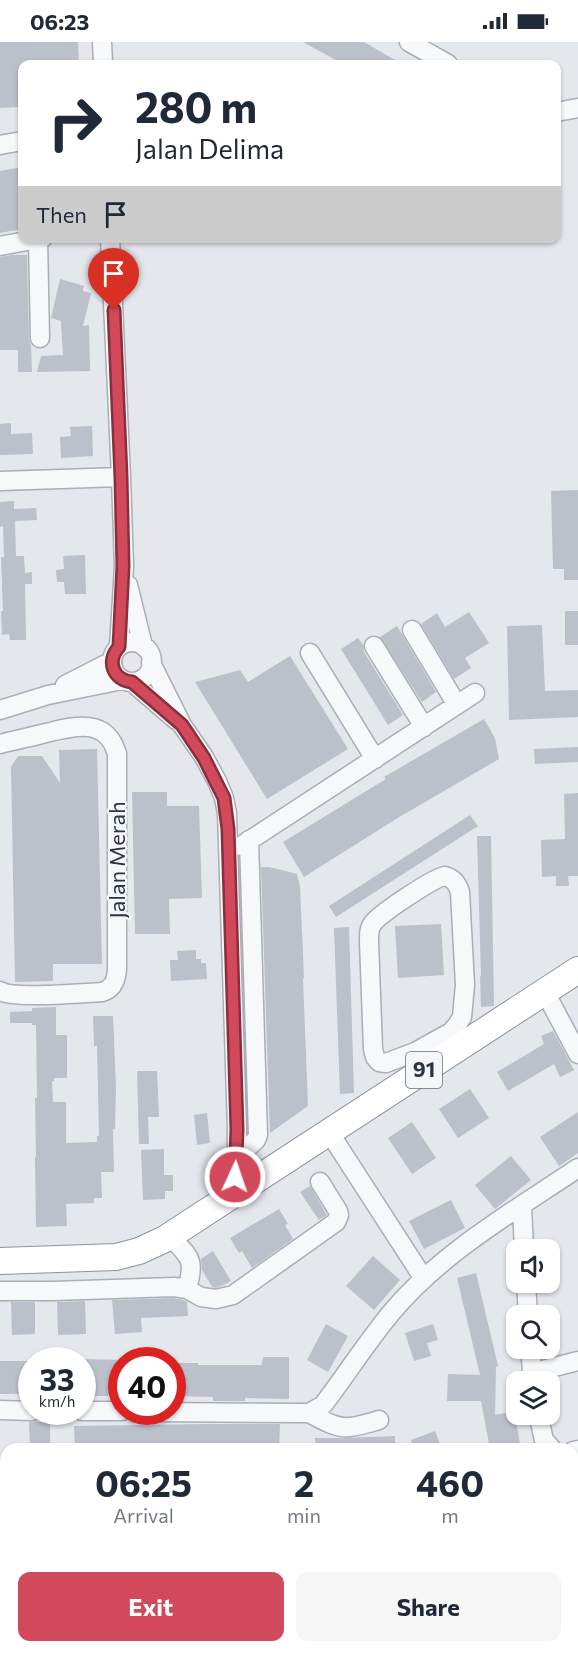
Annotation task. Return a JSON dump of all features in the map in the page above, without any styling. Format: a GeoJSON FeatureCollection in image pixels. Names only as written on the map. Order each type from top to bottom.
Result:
{"type":"FeatureCollection","features":[{"type":"Feature","properties":{"kind":"highway","name":"91"},"geometry":{"type":"LineString","coordinates":[[0,1262],[116,1257],[139,1251],[170,1236],[329,1132],[418,1062],[545,992],[578,970]]}},
{"type":"Feature","properties":{"kind":"street"},"geometry":{"type":"LineString","coordinates":[[102,42],[103,60]]}},
{"type":"Feature","properties":{"kind":"street"},"geometry":{"type":"LineString","coordinates":[[409,42],[441,60]]}},
{"type":"Feature","properties":{"kind":"street"},"geometry":{"type":"LineString","coordinates":[[561,111],[578,108]]}},
{"type":"Feature","properties":{"kind":"street"},"geometry":{"type":"LineString","coordinates":[[0,144],[18,142]]}},
{"type":"Feature","properties":{"kind":"street"},"geometry":{"type":"LineString","coordinates":[[0,246],[18,243]]}},
{"type":"Feature","properties":{"kind":"street"},"geometry":{"type":"LineString","coordinates":[[40,243],[40,338]]}},
{"type":"Feature","properties":{"kind":"street"},"geometry":{"type":"LineString","coordinates":[[110,243],[123,566],[114,672],[182,725]]}},
{"type":"Feature","properties":{"kind":"street"},"geometry":{"type":"LineString","coordinates":[[0,481],[121,477]]}},
{"type":"Feature","properties":{"kind":"street"},"geometry":{"type":"LineString","coordinates":[[123,566],[143,645],[148,650],[182,725],[204,758],[224,798],[227,813],[237,1130],[235,1177],[230,1189],[212,1208]]}},
{"type":"Feature","properties":{"kind":"street"},"geometry":{"type":"LineString","coordinates":[[412,630],[457,705]]}},
{"type":"Feature","properties":{"kind":"street"},"geometry":{"type":"LineString","coordinates":[[48,695],[115,654],[130,642],[143,645]]}},
{"type":"Feature","properties":{"kind":"street"},"geometry":{"type":"LineString","coordinates":[[374,646],[423,728]]}},
{"type":"Feature","properties":{"kind":"street"},"geometry":{"type":"LineString","coordinates":[[310,653],[375,759]]}},
{"type":"Feature","properties":{"kind":"street"},"geometry":{"type":"LineString","coordinates":[[0,710],[48,695],[138,681],[147,674],[152,663]]}},
{"type":"Feature","properties":{"kind":"street"},"geometry":{"type":"LineString","coordinates":[[229,855],[475,693]]}},
{"type":"Feature","properties":{"kind":"street","name":"Jalan Merah"},"geometry":{"type":"LineString","coordinates":[[0,744],[75,726],[92,727],[105,734],[114,743],[117,754],[117,970],[115,982],[102,992],[58,995],[9,994],[0,991]]}},
{"type":"Feature","properties":{"kind":"street"},"geometry":{"type":"LineString","coordinates":[[246,1149],[258,1135],[249,840]]}},
{"type":"Feature","properties":{"kind":"street"},"geometry":{"type":"LineString","coordinates":[[445,876],[457,884],[460,899],[465,985],[462,1017],[451,1032],[418,1062],[386,1064],[375,1057],[369,932],[370,927],[379,917],[439,877],[445,876]]}},
{"type":"Feature","properties":{"kind":"street"},"geometry":{"type":"LineString","coordinates":[[545,992],[578,1054]]}},
{"type":"Feature","properties":{"kind":"street"},"geometry":{"type":"LineString","coordinates":[[237,1130],[257,1168],[270,1170]]}},
{"type":"Feature","properties":{"kind":"street"},"geometry":{"type":"LineString","coordinates":[[329,1132],[424,1279]]}},
{"type":"Feature","properties":{"kind":"street"},"geometry":{"type":"LineString","coordinates":[[309,1413],[323,1405],[391,1312],[424,1279],[452,1254],[578,1168]]}},
{"type":"Feature","properties":{"kind":"street"},"geometry":{"type":"LineString","coordinates":[[0,1291],[53,1292],[174,1287],[187,1288],[201,1297],[216,1299],[233,1295],[336,1222],[338,1211],[320,1182]]}},
{"type":"Feature","properties":{"kind":"street"},"geometry":{"type":"LineString","coordinates":[[522,1206],[524,1239]]}},
{"type":"Feature","properties":{"kind":"street"},"geometry":{"type":"LineString","coordinates":[[170,1236],[190,1258],[192,1273],[187,1288]]}},
{"type":"Feature","properties":{"kind":"street"},"geometry":{"type":"LineString","coordinates":[[549,1371],[578,1361]]}},
{"type":"Feature","properties":{"kind":"street"},"geometry":{"type":"LineString","coordinates":[[0,1410],[18,1411]]}},
{"type":"Feature","properties":{"kind":"street"},"geometry":{"type":"LineString","coordinates":[[186,1412],[309,1413],[331,1424],[349,1428],[379,1420]]}},
{"type":"Feature","properties":{"kind":"street"},"geometry":{"type":"LineString","coordinates":[[541,1425],[547,1443]]}},
{"type":"Feature","properties":{"kind":"building"},"geometry":{"type":"Polygon","coordinates":[[[0,42],[78,42],[79,60],[18,60],[18,107],[0,108],[0,42]]]}},
{"type":"Feature","properties":{"kind":"building"},"geometry":{"type":"Polygon","coordinates":[[[303,42],[364,42],[395,60],[336,60],[303,42]]]}},
{"type":"Feature","properties":{"kind":"building"},"geometry":{"type":"Polygon","coordinates":[[[18,168],[18,230],[0,233],[0,171],[18,168]]]}},
{"type":"Feature","properties":{"kind":"building"},"geometry":{"type":"Polygon","coordinates":[[[27,255],[32,372],[18,372],[18,350],[0,350],[0,257],[27,255]]]}},
{"type":"Feature","properties":{"kind":"building"},"geometry":{"type":"Polygon","coordinates":[[[60,279],[84,286],[83,291],[91,293],[83,326],[89,325],[90,371],[37,372],[41,356],[63,355],[61,321],[51,318],[60,279]]]}},
{"type":"Feature","properties":{"kind":"building"},"geometry":{"type":"Polygon","coordinates":[[[11,423],[11,434],[32,433],[33,454],[0,455],[0,424],[11,423]]]}},
{"type":"Feature","properties":{"kind":"building"},"geometry":{"type":"Polygon","coordinates":[[[92,426],[93,456],[61,458],[60,437],[71,436],[70,427],[92,426]]]}},
{"type":"Feature","properties":{"kind":"building"},"geometry":{"type":"Polygon","coordinates":[[[578,490],[578,580],[564,580],[564,569],[553,569],[551,491],[578,490]]]}},
{"type":"Feature","properties":{"kind":"building"},"geometry":{"type":"Polygon","coordinates":[[[14,501],[14,509],[36,508],[37,520],[15,521],[16,556],[24,556],[25,573],[32,572],[32,584],[25,584],[26,640],[10,640],[9,634],[2,635],[1,557],[4,557],[3,526],[0,527],[0,502],[14,501]]]}},
{"type":"Feature","properties":{"kind":"building"},"geometry":{"type":"Polygon","coordinates":[[[85,555],[86,594],[65,594],[64,582],[57,582],[56,570],[64,569],[63,556],[85,555]]]}},
{"type":"Feature","properties":{"kind":"building"},"geometry":{"type":"Polygon","coordinates":[[[565,611],[578,611],[578,645],[565,645],[565,611]]]}},
{"type":"Feature","properties":{"kind":"building"},"geometry":{"type":"Polygon","coordinates":[[[469,612],[489,643],[465,658],[471,668],[454,679],[421,624],[437,613],[445,627],[469,612]]]}},
{"type":"Feature","properties":{"kind":"building"},"geometry":{"type":"Polygon","coordinates":[[[542,625],[545,691],[578,690],[578,717],[509,720],[507,626],[542,625]]]}},
{"type":"Feature","properties":{"kind":"building"},"geometry":{"type":"Polygon","coordinates":[[[397,626],[436,692],[422,702],[380,637],[397,626]]]}},
{"type":"Feature","properties":{"kind":"building"},"geometry":{"type":"Polygon","coordinates":[[[358,638],[363,645],[364,652],[403,715],[388,725],[341,649],[358,638]]]}},
{"type":"Feature","properties":{"kind":"building"},"geometry":{"type":"Polygon","coordinates":[[[290,656],[348,749],[267,799],[195,682],[240,670],[248,682],[290,656]]]}},
{"type":"Feature","properties":{"kind":"building"},"geometry":{"type":"Polygon","coordinates":[[[484,719],[495,738],[499,759],[396,819],[304,877],[283,842],[386,779],[384,777],[484,719]]]}},
{"type":"Feature","properties":{"kind":"building"},"geometry":{"type":"Polygon","coordinates":[[[578,747],[578,762],[535,764],[534,749],[578,747]]]}},
{"type":"Feature","properties":{"kind":"building"},"geometry":{"type":"Polygon","coordinates":[[[97,749],[102,964],[53,964],[53,981],[15,982],[11,767],[18,756],[42,756],[60,783],[59,750],[97,749]]]}},
{"type":"Feature","properties":{"kind":"building"},"geometry":{"type":"Polygon","coordinates":[[[132,792],[167,792],[167,806],[199,806],[202,898],[169,899],[170,934],[135,934],[132,792]]]}},
{"type":"Feature","properties":{"kind":"building"},"geometry":{"type":"Polygon","coordinates":[[[578,793],[578,876],[568,876],[569,886],[556,886],[556,876],[542,877],[541,840],[565,839],[564,794],[578,793]]]}},
{"type":"Feature","properties":{"kind":"building"},"geometry":{"type":"Polygon","coordinates":[[[470,815],[478,826],[336,917],[329,906],[470,815]]]}},
{"type":"Feature","properties":{"kind":"building"},"geometry":{"type":"Polygon","coordinates":[[[477,836],[491,836],[494,1006],[481,1007],[481,976],[477,836]]]}},
{"type":"Feature","properties":{"kind":"building"},"geometry":{"type":"Polygon","coordinates":[[[261,867],[297,874],[300,886],[304,978],[308,1106],[270,1133],[261,867]]]}},
{"type":"Feature","properties":{"kind":"building"},"geometry":{"type":"Polygon","coordinates":[[[441,924],[444,975],[398,978],[395,926],[441,924]]]}},
{"type":"Feature","properties":{"kind":"building"},"geometry":{"type":"Polygon","coordinates":[[[349,927],[354,1093],[340,1094],[334,928],[349,927]]]}},
{"type":"Feature","properties":{"kind":"building"},"geometry":{"type":"Polygon","coordinates":[[[196,950],[196,959],[201,959],[201,963],[206,963],[207,979],[171,981],[170,960],[178,960],[177,951],[196,950]]]}},
{"type":"Feature","properties":{"kind":"building"},"geometry":{"type":"Polygon","coordinates":[[[56,1007],[56,1035],[67,1035],[67,1078],[54,1078],[52,1081],[53,1102],[66,1102],[66,1143],[97,1142],[97,1136],[99,1136],[97,1046],[94,1046],[93,1016],[113,1016],[116,1087],[115,1129],[113,1129],[114,1172],[101,1172],[102,1198],[94,1198],[94,1203],[66,1204],[67,1226],[36,1227],[36,1025],[10,1023],[10,1012],[56,1007]]]}},
{"type":"Feature","properties":{"kind":"building"},"geometry":{"type":"Polygon","coordinates":[[[553,1031],[574,1070],[560,1077],[554,1064],[508,1091],[497,1072],[544,1044],[541,1036],[553,1031]]]}},
{"type":"Feature","properties":{"kind":"building"},"geometry":{"type":"Polygon","coordinates":[[[137,1071],[157,1071],[159,1117],[148,1117],[149,1144],[139,1144],[137,1071]]]}},
{"type":"Feature","properties":{"kind":"building"},"geometry":{"type":"Polygon","coordinates":[[[470,1089],[489,1118],[458,1138],[439,1109],[470,1089]]]}},
{"type":"Feature","properties":{"kind":"building"},"geometry":{"type":"Polygon","coordinates":[[[578,1112],[578,1153],[559,1166],[540,1137],[578,1112]]]}},
{"type":"Feature","properties":{"kind":"building"},"geometry":{"type":"Polygon","coordinates":[[[207,1113],[210,1143],[197,1145],[194,1115],[207,1113]]]}},
{"type":"Feature","properties":{"kind":"building"},"geometry":{"type":"Polygon","coordinates":[[[412,1122],[436,1158],[412,1174],[388,1138],[412,1122]]]}},
{"type":"Feature","properties":{"kind":"building"},"geometry":{"type":"Polygon","coordinates":[[[164,1149],[164,1175],[173,1175],[173,1191],[165,1191],[165,1199],[143,1200],[141,1150],[164,1149]]]}},
{"type":"Feature","properties":{"kind":"building"},"geometry":{"type":"Polygon","coordinates":[[[511,1156],[531,1180],[495,1209],[475,1185],[511,1156]]]}},
{"type":"Feature","properties":{"kind":"building"},"geometry":{"type":"Polygon","coordinates":[[[310,1186],[327,1215],[319,1220],[300,1192],[310,1186]]]}},
{"type":"Feature","properties":{"kind":"building"},"geometry":{"type":"Polygon","coordinates":[[[451,1200],[465,1228],[424,1249],[409,1221],[451,1200]]]}},
{"type":"Feature","properties":{"kind":"building"},"geometry":{"type":"Polygon","coordinates":[[[279,1209],[288,1224],[285,1225],[293,1239],[252,1268],[242,1251],[239,1253],[230,1238],[279,1209]]]}},
{"type":"Feature","properties":{"kind":"building"},"geometry":{"type":"Polygon","coordinates":[[[213,1251],[231,1281],[215,1288],[212,1287],[202,1270],[201,1259],[213,1251]]]}},
{"type":"Feature","properties":{"kind":"building"},"geometry":{"type":"Polygon","coordinates":[[[373,1256],[400,1280],[374,1310],[346,1286],[373,1256]]]}},
{"type":"Feature","properties":{"kind":"building"},"geometry":{"type":"Polygon","coordinates":[[[476,1273],[498,1366],[496,1367],[495,1415],[506,1413],[506,1425],[517,1425],[520,1443],[489,1443],[481,1401],[447,1401],[448,1374],[480,1375],[457,1278],[476,1273]]]}},
{"type":"Feature","properties":{"kind":"building"},"geometry":{"type":"Polygon","coordinates":[[[173,1298],[187,1302],[188,1316],[141,1318],[142,1332],[115,1334],[112,1300],[173,1298]]]}},
{"type":"Feature","properties":{"kind":"building"},"geometry":{"type":"Polygon","coordinates":[[[85,1301],[86,1334],[58,1335],[57,1302],[85,1301]]]}},
{"type":"Feature","properties":{"kind":"building"},"geometry":{"type":"Polygon","coordinates":[[[11,1302],[35,1302],[35,1334],[12,1335],[11,1302]]]}},
{"type":"Feature","properties":{"kind":"building"},"geometry":{"type":"Polygon","coordinates":[[[326,1324],[348,1336],[328,1372],[307,1360],[326,1324]]]}},
{"type":"Feature","properties":{"kind":"building"},"geometry":{"type":"Polygon","coordinates":[[[433,1324],[438,1340],[427,1343],[431,1356],[414,1361],[405,1333],[433,1324]]]}},
{"type":"Feature","properties":{"kind":"building"},"geometry":{"type":"Polygon","coordinates":[[[263,1357],[289,1357],[289,1399],[245,1398],[245,1401],[213,1401],[213,1397],[186,1396],[186,1363],[262,1365],[263,1357]]]}},
{"type":"Feature","properties":{"kind":"building"},"geometry":{"type":"Polygon","coordinates":[[[96,1359],[108,1360],[108,1396],[96,1396],[96,1359]]]}},
{"type":"Feature","properties":{"kind":"building"},"geometry":{"type":"Polygon","coordinates":[[[0,1361],[18,1361],[18,1394],[0,1394],[0,1361]]]}},
{"type":"Feature","properties":{"kind":"building"},"geometry":{"type":"Polygon","coordinates":[[[280,1424],[279,1443],[75,1443],[74,1426],[280,1424]]]}},
{"type":"Feature","properties":{"kind":"building"},"geometry":{"type":"Polygon","coordinates":[[[29,1425],[50,1425],[50,1443],[30,1443],[29,1425]]]}},
{"type":"Feature","properties":{"kind":"building"},"geometry":{"type":"Polygon","coordinates":[[[435,1431],[440,1443],[412,1443],[411,1440],[435,1431]]]}},
{"type":"Feature","properties":{"kind":"building"},"geometry":{"type":"Polygon","coordinates":[[[395,1436],[395,1443],[315,1443],[315,1438],[395,1436]]]}},
{"type":"Feature","properties":{"kind":"route"},"geometry":{"type":"LineString","coordinates":[[114,310],[123,566],[119,647],[113,656],[112,666],[114,672],[122,680],[132,682],[182,725],[204,758],[224,798],[228,829],[237,1130],[235,1177]]}}]}
